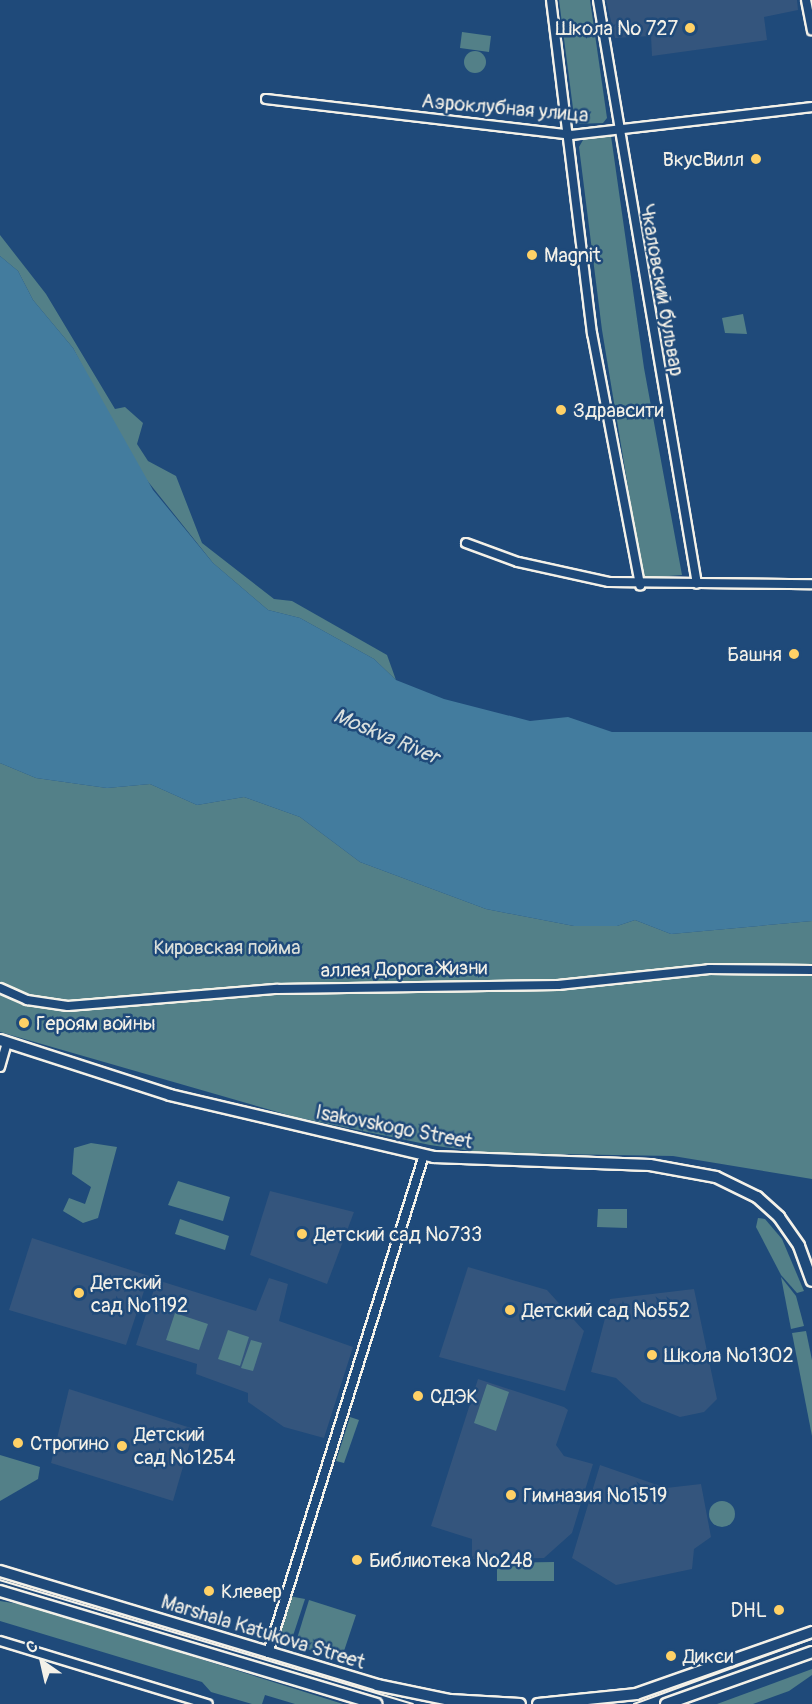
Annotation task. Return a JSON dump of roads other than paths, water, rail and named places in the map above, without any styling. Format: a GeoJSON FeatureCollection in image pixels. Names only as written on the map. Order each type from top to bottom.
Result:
{"type":"FeatureCollection","features":[{"type":"Feature","properties":{"kind":"main road","name":"Isakovskogo Street"},"geometry":{"type":"LineString","coordinates":[[4,1042],[170,1095],[424,1155],[465,1161],[658,1165],[716,1177],[751,1193],[779,1217],[799,1246],[812,1281]]}},
{"type":"Feature","properties":{"kind":"main road","name":"Marshala Katukova Street"},"geometry":{"type":"LineString","coordinates":[[0,1571],[268,1653],[424,1696],[520,1704]]}},
{"type":"Feature","properties":{"kind":"main road","name":"Marshala Katukova Street"},"geometry":{"type":"LineString","coordinates":[[0,1591],[375,1704]]}},
{"type":"Feature","properties":{"kind":"main road"},"geometry":{"type":"LineString","coordinates":[[538,1704],[575,1703],[650,1690],[812,1632]]}},
{"type":"Feature","properties":{"kind":"main road"},"geometry":{"type":"LineString","coordinates":[[666,1704],[812,1652]]}},
{"type":"Feature","properties":{"kind":"street"},"geometry":{"type":"LineString","coordinates":[[551,0],[572,135],[592,333],[640,585]]}},
{"type":"Feature","properties":{"kind":"street","name":"Чкаловский бульвар"},"geometry":{"type":"LineString","coordinates":[[598,0],[697,584]]}},
{"type":"Feature","properties":{"kind":"street"},"geometry":{"type":"LineString","coordinates":[[806,0],[812,30]]}},
{"type":"Feature","properties":{"kind":"street","name":"Аэроклубная улица"},"geometry":{"type":"LineString","coordinates":[[266,99],[572,135],[619,132],[812,107]]}},
{"type":"Feature","properties":{"kind":"street"},"geometry":{"type":"LineString","coordinates":[[466,543],[545,569],[640,585],[812,584]]}},
{"type":"Feature","properties":{"kind":"street","name":"аллея Дорога Жизни"},"geometry":{"type":"LineString","coordinates":[[0,988],[27,1000],[68,1006],[298,987],[558,984],[709,969],[812,970]]}},
{"type":"Feature","properties":{"kind":"street"},"geometry":{"type":"LineString","coordinates":[[0,1067],[4,1042]]}},
{"type":"Feature","properties":{"kind":"street"},"geometry":{"type":"LineString","coordinates":[[268,1653],[424,1155]]}},
{"type":"Feature","properties":{"kind":"street"},"geometry":{"type":"LineString","coordinates":[[0,1641],[208,1704]]}},
{"type":"Feature","properties":{"kind":"water","name":"Moskva River"},"geometry":{"type":"Polygon","coordinates":[[[0,256],[18,271],[33,300],[73,348],[153,490],[213,563],[268,610],[300,618],[374,659],[396,680],[444,699],[530,721],[568,717],[612,732],[812,732],[812,921],[671,934],[635,920],[617,926],[574,926],[486,909],[360,862],[300,817],[244,797],[197,805],[150,784],[107,788],[36,778],[0,763],[0,256]]]}},
{"type":"Feature","properties":{"kind":"tram line"},"geometry":{"type":"LineString","coordinates":[[0,1580],[413,1704]]}},
{"type":"Feature","properties":{"kind":"tram line"},"geometry":{"type":"LineString","coordinates":[[634,1704],[812,1639]]}},
{"type":"Feature","properties":{"kind":"place","name":"Школа № 727"},"geometry":{"type":"Point","coordinates":[690,28]}},
{"type":"Feature","properties":{"kind":"place","name":"ВкусВилл"},"geometry":{"type":"Point","coordinates":[756,159]}},
{"type":"Feature","properties":{"kind":"place","name":"Magnit"},"geometry":{"type":"Point","coordinates":[532,255]}},
{"type":"Feature","properties":{"kind":"place","name":"Здравсити"},"geometry":{"type":"Point","coordinates":[561,410]}},
{"type":"Feature","properties":{"kind":"place","name":"Башня"},"geometry":{"type":"Point","coordinates":[794,654]}},
{"type":"Feature","properties":{"kind":"place","name":"Героям войны"},"geometry":{"type":"Point","coordinates":[24,1023]}},
{"type":"Feature","properties":{"kind":"place","name":"Детский сад №733"},"geometry":{"type":"Point","coordinates":[302,1234]}},
{"type":"Feature","properties":{"kind":"place","name":"Детский сад №1192"},"geometry":{"type":"Point","coordinates":[79,1293]}},
{"type":"Feature","properties":{"kind":"place","name":"Детский сад №552"},"geometry":{"type":"Point","coordinates":[510,1310]}},
{"type":"Feature","properties":{"kind":"place","name":"Школа №1302"},"geometry":{"type":"Point","coordinates":[652,1355]}},
{"type":"Feature","properties":{"kind":"place","name":"СДЭК"},"geometry":{"type":"Point","coordinates":[418,1396]}},
{"type":"Feature","properties":{"kind":"place","name":"Строгино"},"geometry":{"type":"Point","coordinates":[18,1443]}},
{"type":"Feature","properties":{"kind":"place","name":"Детский сад №1254"},"geometry":{"type":"Point","coordinates":[122,1446]}},
{"type":"Feature","properties":{"kind":"place","name":"Гимназия №1519"},"geometry":{"type":"Point","coordinates":[511,1495]}},
{"type":"Feature","properties":{"kind":"place","name":"Библиотека №248"},"geometry":{"type":"Point","coordinates":[357,1560]}},
{"type":"Feature","properties":{"kind":"place","name":"Клевер"},"geometry":{"type":"Point","coordinates":[209,1591]}},
{"type":"Feature","properties":{"kind":"place","name":"DHL"},"geometry":{"type":"Point","coordinates":[779,1610]}},
{"type":"Feature","properties":{"kind":"place","name":"Дикси"},"geometry":{"type":"Point","coordinates":[671,1656]}},
{"type":"Feature","properties":{"kind":"park label","name":"Кировская пойма"},"geometry":{"type":"Point","coordinates":[227,947]}}]}
